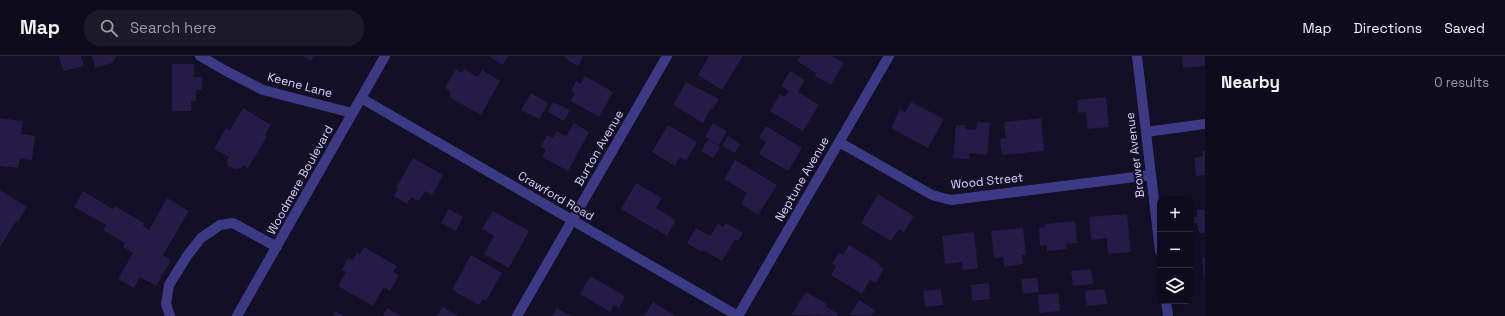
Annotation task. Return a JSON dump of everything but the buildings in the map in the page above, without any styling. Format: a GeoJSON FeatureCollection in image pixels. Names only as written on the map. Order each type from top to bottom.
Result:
{"type":"FeatureCollection","features":[{"type":"Feature","properties":{"kind":"street","name":"Keene Lane"},"geometry":{"type":"LineString","coordinates":[[200,56],[263,90],[352,113]]}},
{"type":"Feature","properties":{"kind":"street","name":"Woodmere Boulevard"},"geometry":{"type":"LineString","coordinates":[[237,316],[386,56]]}},
{"type":"Feature","properties":{"kind":"street","name":"Burton Avenue"},"geometry":{"type":"LineString","coordinates":[[517,316],[667,56]]}},
{"type":"Feature","properties":{"kind":"street","name":"Neptune Avenue"},"geometry":{"type":"LineString","coordinates":[[738,316],[889,56]]}},
{"type":"Feature","properties":{"kind":"street","name":"Brower Avenue"},"geometry":{"type":"LineString","coordinates":[[1137,56],[1158,232]]}},
{"type":"Feature","properties":{"kind":"street","name":"Crawford Road"},"geometry":{"type":"LineString","coordinates":[[361,98],[738,316]]}},
{"type":"Feature","properties":{"kind":"street"},"geometry":{"type":"LineString","coordinates":[[1146,132],[1205,124]]}},
{"type":"Feature","properties":{"kind":"street","name":"Wood Street"},"geometry":{"type":"LineString","coordinates":[[839,142],[932,195],[951,200],[1151,176]]}},
{"type":"Feature","properties":{"kind":"street"},"geometry":{"type":"LineString","coordinates":[[170,316],[166,304],[170,284],[187,256],[201,238],[220,225],[233,223],[277,247]]}},
{"type":"Feature","properties":{"kind":"street"},"geometry":{"type":"LineString","coordinates":[[1166,304],[1168,316]]}}]}
